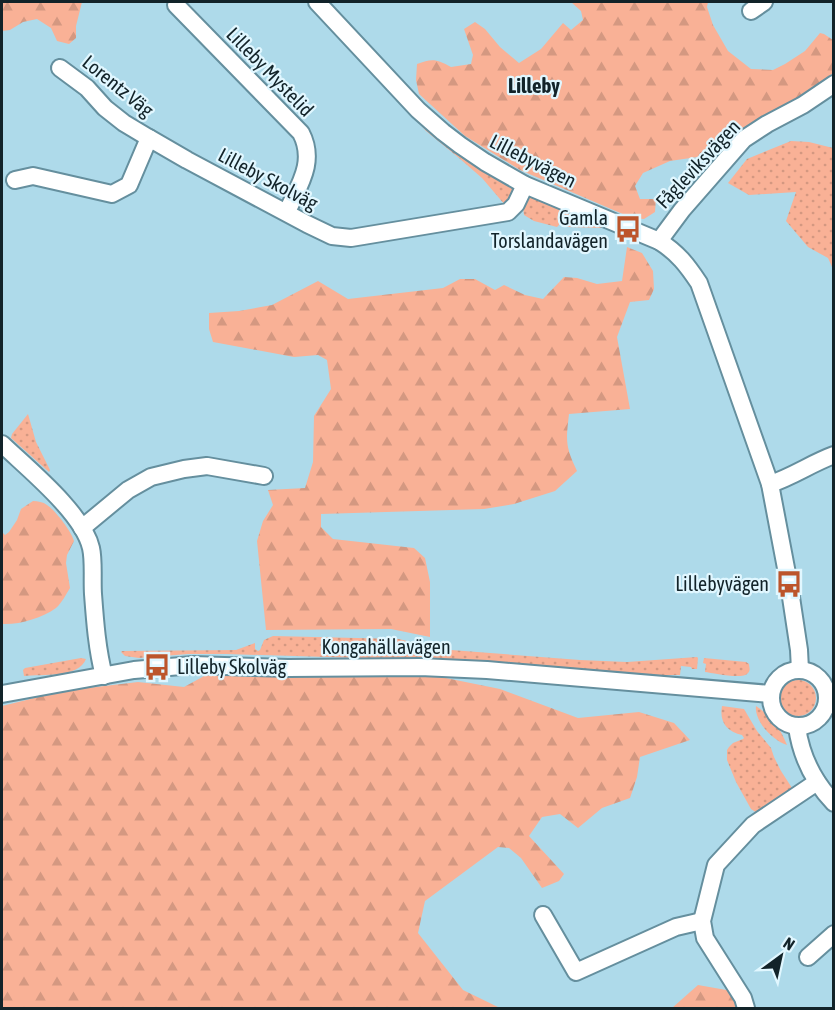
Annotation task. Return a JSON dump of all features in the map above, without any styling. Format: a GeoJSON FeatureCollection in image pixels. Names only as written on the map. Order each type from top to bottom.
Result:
{"type":"FeatureCollection","features":[{"type":"Feature","properties":{"kind":"street","name":"Lillebyvägen"},"geometry":{"type":"LineString","coordinates":[[316,2],[418,110],[443,132],[485,162],[525,185],[660,242],[685,263],[699,283],[770,484],[789,584],[801,670]]}},
{"type":"Feature","properties":{"kind":"street","name":"Lilleby Mystelid"},"geometry":{"type":"LineString","coordinates":[[176,5],[301,133],[306,143],[308,163],[287,212]]}},
{"type":"Feature","properties":{"kind":"street","name":"Lorentz Väg"},"geometry":{"type":"LineString","coordinates":[[60,68],[87,88],[105,108],[124,123],[149,138]]}},
{"type":"Feature","properties":{"kind":"street","name":"Fågleviksvägen"},"geometry":{"type":"LineString","coordinates":[[660,242],[682,210],[744,139],[834,84]]}},
{"type":"Feature","properties":{"kind":"street","name":"Lilleby Skolväg"},"geometry":{"type":"LineString","coordinates":[[149,138],[332,236],[351,238],[508,212],[516,204],[525,185]]}},
{"type":"Feature","properties":{"kind":"street"},"geometry":{"type":"LineString","coordinates":[[15,180],[33,176],[112,194],[129,185],[149,138]]}},
{"type":"Feature","properties":{"kind":"street"},"geometry":{"type":"LineString","coordinates":[[2,444],[67,505],[91,547],[94,607],[104,676]]}},
{"type":"Feature","properties":{"kind":"street"},"geometry":{"type":"LineString","coordinates":[[770,484],[816,461],[834,455]]}},
{"type":"Feature","properties":{"kind":"street"},"geometry":{"type":"LineString","coordinates":[[82,528],[128,490],[151,477],[207,466],[264,476]]}},
{"type":"Feature","properties":{"kind":"street","name":"Kongahällavägen"},"geometry":{"type":"LineString","coordinates":[[2,694],[158,667],[193,665],[498,670],[771,693]]}},
{"type":"Feature","properties":{"kind":"street"},"geometry":{"type":"LineString","coordinates":[[794,670],[801,670],[814,674],[820,679],[830,700],[818,719],[808,725],[797,727],[779,718],[772,707],[771,693],[781,676],[794,670]]}},
{"type":"Feature","properties":{"kind":"street"},"geometry":{"type":"LineString","coordinates":[[797,727],[799,743],[805,760],[817,782],[834,803]]}},
{"type":"Feature","properties":{"kind":"street"},"geometry":{"type":"LineString","coordinates":[[746,1008],[743,998],[705,939],[702,921],[716,865],[753,825],[817,782]]}},
{"type":"Feature","properties":{"kind":"street"},"geometry":{"type":"LineString","coordinates":[[543,915],[576,972],[676,927],[702,921]]}},
{"type":"Feature","properties":{"kind":"street"},"geometry":{"type":"LineString","coordinates":[[808,957],[834,934]]}},
{"type":"Feature","properties":{"kind":"green space"},"geometry":{"type":"Polygon","coordinates":[[[2,2],[82,2],[76,26],[76,38],[69,44],[57,41],[51,28],[37,19],[2,31],[2,2]]]}},
{"type":"Feature","properties":{"kind":"green space"},"geometry":{"type":"Polygon","coordinates":[[[571,2],[708,2],[707,7],[713,25],[728,51],[751,69],[773,70],[785,64],[805,51],[820,33],[833,40],[833,73],[809,93],[740,130],[730,144],[718,154],[670,161],[643,173],[635,186],[640,199],[656,199],[655,212],[644,219],[632,218],[520,170],[465,136],[419,94],[416,80],[417,64],[431,60],[451,67],[471,64],[473,55],[464,29],[475,22],[519,63],[541,49],[563,23],[571,30],[583,20],[581,11],[571,2]]]}},
{"type":"Feature","properties":{"kind":"green space"},"geometry":{"type":"Polygon","coordinates":[[[385,84],[512,187],[512,197],[505,205],[482,178],[426,131],[385,84]]]}},
{"type":"Feature","properties":{"kind":"green space"},"geometry":{"type":"Polygon","coordinates":[[[791,141],[809,142],[833,148],[833,269],[828,258],[808,247],[786,221],[796,192],[749,195],[728,183],[747,159],[791,141]]]}},
{"type":"Feature","properties":{"kind":"green space"},"geometry":{"type":"Polygon","coordinates":[[[536,196],[603,226],[603,228],[567,227],[564,220],[560,220],[557,227],[534,221],[524,215],[523,207],[529,198],[536,196]]]}},
{"type":"Feature","properties":{"kind":"green space"},"geometry":{"type":"Polygon","coordinates":[[[627,247],[642,253],[653,271],[654,289],[649,300],[630,302],[617,337],[630,409],[569,414],[567,443],[577,471],[555,491],[514,504],[484,509],[321,514],[321,527],[333,539],[414,548],[425,558],[430,582],[430,637],[391,629],[266,630],[257,541],[263,521],[273,505],[268,490],[305,488],[313,462],[314,416],[331,389],[327,360],[318,355],[294,357],[213,342],[209,329],[209,313],[272,305],[318,281],[348,299],[443,288],[460,279],[475,279],[495,290],[504,285],[525,295],[543,299],[564,277],[597,284],[622,281],[627,247]]]}},
{"type":"Feature","properties":{"kind":"green space"},"geometry":{"type":"Polygon","coordinates":[[[28,414],[36,442],[49,472],[11,438],[28,414]]]}},
{"type":"Feature","properties":{"kind":"green space"},"geometry":{"type":"Polygon","coordinates":[[[33,501],[42,502],[50,508],[73,537],[74,541],[66,563],[70,588],[60,604],[50,612],[23,622],[2,624],[2,532],[5,535],[9,532],[21,509],[33,501]]]}},
{"type":"Feature","properties":{"kind":"green space"},"geometry":{"type":"Polygon","coordinates":[[[273,636],[399,639],[438,649],[580,660],[627,662],[698,658],[697,669],[681,666],[680,675],[651,675],[458,661],[226,654],[139,658],[125,656],[121,652],[236,650],[255,643],[255,649],[258,651],[264,640],[273,636]]]}},
{"type":"Feature","properties":{"kind":"green space"},"geometry":{"type":"Polygon","coordinates":[[[704,658],[746,662],[749,664],[749,671],[740,676],[705,672],[704,658]]]}},
{"type":"Feature","properties":{"kind":"green space"},"geometry":{"type":"Polygon","coordinates":[[[86,659],[82,665],[68,672],[24,676],[25,668],[86,659]]]}},
{"type":"Feature","properties":{"kind":"green space"},"geometry":{"type":"Polygon","coordinates":[[[294,669],[431,675],[500,689],[578,718],[639,712],[674,723],[690,740],[640,757],[637,777],[630,798],[602,808],[578,828],[560,814],[542,817],[529,836],[564,874],[559,881],[542,888],[521,858],[509,848],[498,847],[425,901],[418,933],[463,990],[500,1008],[2,1008],[2,706],[63,691],[138,682],[184,687],[206,675],[255,677],[294,669]]]}},
{"type":"Feature","properties":{"kind":"green space"},"geometry":{"type":"Polygon","coordinates":[[[798,680],[811,685],[816,698],[811,711],[798,716],[785,711],[780,698],[785,685],[798,680]]]}},
{"type":"Feature","properties":{"kind":"green space"},"geometry":{"type":"Polygon","coordinates":[[[722,706],[744,709],[757,731],[771,748],[781,771],[794,791],[757,813],[751,809],[727,760],[729,747],[744,738],[725,725],[721,712],[722,706]]]}},
{"type":"Feature","properties":{"kind":"green space"},"geometry":{"type":"Polygon","coordinates":[[[756,706],[775,723],[787,745],[776,739],[761,724],[756,706]]]}},
{"type":"Feature","properties":{"kind":"green space"},"geometry":{"type":"Polygon","coordinates":[[[698,985],[732,991],[740,1008],[672,1008],[698,985]]]}},
{"type":"Feature","properties":{"kind":"place","name":"Gamla Torslandavägen"},"geometry":{"type":"Point","coordinates":[628,229]}},
{"type":"Feature","properties":{"kind":"place","name":"Lillebyvägen"},"geometry":{"type":"Point","coordinates":[789,584]}},
{"type":"Feature","properties":{"kind":"place","name":"Lilleby Skolväg"},"geometry":{"type":"Point","coordinates":[157,667]}},
{"type":"Feature","properties":{"kind":"district","name":"Lilleby"},"geometry":{"type":"Point","coordinates":[534,86]}}]}
